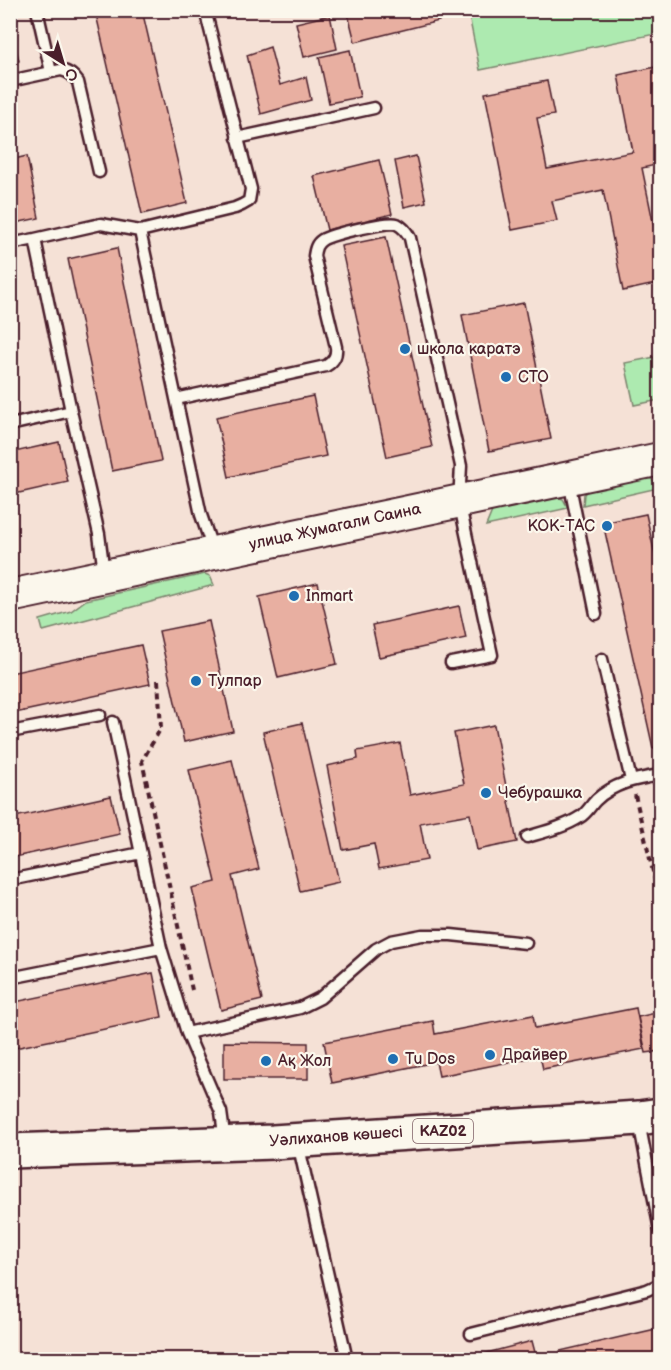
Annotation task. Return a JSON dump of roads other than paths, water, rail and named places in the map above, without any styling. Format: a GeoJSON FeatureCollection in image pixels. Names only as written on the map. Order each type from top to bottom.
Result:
{"type":"FeatureCollection","features":[{"type":"Feature","properties":{"kind":"highway","name":"Уәлиханов көшесі"},"geometry":{"type":"LineString","coordinates":[[10,1151],[225,1144],[650,1117]]}},
{"type":"Feature","properties":{"kind":"street","name":"улица Жумагали Саина"},"geometry":{"type":"LineString","coordinates":[[10,596],[660,459]]}},
{"type":"Feature","properties":{"kind":"lane"},"geometry":{"type":"LineString","coordinates":[[37,10],[51,72]]}},
{"type":"Feature","properties":{"kind":"lane"},"geometry":{"type":"LineString","coordinates":[[10,244],[101,224],[140,231],[235,207],[249,201],[251,189],[205,10]]}},
{"type":"Feature","properties":{"kind":"lane"},"geometry":{"type":"LineString","coordinates":[[10,81],[61,70],[74,76],[78,82],[99,172]]}},
{"type":"Feature","properties":{"kind":"lane"},"geometry":{"type":"LineString","coordinates":[[237,138],[374,108]]}},
{"type":"Feature","properties":{"kind":"lane"},"geometry":{"type":"LineString","coordinates":[[176,399],[331,363],[337,352],[314,256],[318,243],[329,236],[389,223],[402,227],[410,238],[461,466],[459,501],[492,655],[452,663]]}},
{"type":"Feature","properties":{"kind":"lane"},"geometry":{"type":"LineString","coordinates":[[140,231],[201,515],[214,553]]}},
{"type":"Feature","properties":{"kind":"lane"},"geometry":{"type":"LineString","coordinates":[[35,239],[99,534],[104,576]]}},
{"type":"Feature","properties":{"kind":"lane"},"geometry":{"type":"LineString","coordinates":[[10,425],[71,411]]}},
{"type":"Feature","properties":{"kind":"lane"},"geometry":{"type":"LineString","coordinates":[[568,478],[596,614]]}},
{"type":"Feature","properties":{"kind":"lane"},"geometry":{"type":"LineString","coordinates":[[602,659],[631,780]]}},
{"type":"Feature","properties":{"kind":"lane"},"geometry":{"type":"LineString","coordinates":[[10,732],[100,715]]}},
{"type":"Feature","properties":{"kind":"lane"},"geometry":{"type":"LineString","coordinates":[[113,722],[161,948],[187,1033],[221,1112],[225,1144]]}},
{"type":"Feature","properties":{"kind":"lane"},"geometry":{"type":"LineString","coordinates":[[527,837],[578,819],[585,814],[594,801],[606,792],[631,780],[660,775]]}},
{"type":"Feature","properties":{"kind":"lane"},"geometry":{"type":"LineString","coordinates":[[10,880],[141,853]]}},
{"type":"Feature","properties":{"kind":"lane"},"geometry":{"type":"LineString","coordinates":[[187,1033],[300,1008],[320,998],[376,949],[391,941],[422,935],[451,934],[526,943]]}},
{"type":"Feature","properties":{"kind":"lane"},"geometry":{"type":"LineString","coordinates":[[10,978],[161,948]]}},
{"type":"Feature","properties":{"kind":"lane"},"geometry":{"type":"LineString","coordinates":[[650,1117],[660,1230]]}},
{"type":"Feature","properties":{"kind":"lane"},"geometry":{"type":"LineString","coordinates":[[298,1140],[347,1359]]}},
{"type":"Feature","properties":{"kind":"lane"},"geometry":{"type":"LineString","coordinates":[[471,1334],[647,1290],[660,1284]]}},
{"type":"Feature","properties":{"kind":"place","name":"школа каратэ"},"geometry":{"type":"Point","coordinates":[405,349]}},
{"type":"Feature","properties":{"kind":"place","name":"СТО"},"geometry":{"type":"Point","coordinates":[506,377]}},
{"type":"Feature","properties":{"kind":"place","name":"КОК-ТАС"},"geometry":{"type":"Point","coordinates":[607,526]}},
{"type":"Feature","properties":{"kind":"place","name":"Inmart"},"geometry":{"type":"Point","coordinates":[294,596]}},
{"type":"Feature","properties":{"kind":"place","name":"Тулпар"},"geometry":{"type":"Point","coordinates":[196,681]}},
{"type":"Feature","properties":{"kind":"place","name":"Чебурашка"},"geometry":{"type":"Point","coordinates":[486,793]}},
{"type":"Feature","properties":{"kind":"place","name":"Драйвер"},"geometry":{"type":"Point","coordinates":[490,1055]}},
{"type":"Feature","properties":{"kind":"place","name":"Tu Dos"},"geometry":{"type":"Point","coordinates":[393,1059]}},
{"type":"Feature","properties":{"kind":"place","name":"Ақ Жол"},"geometry":{"type":"Point","coordinates":[266,1061]}}]}
